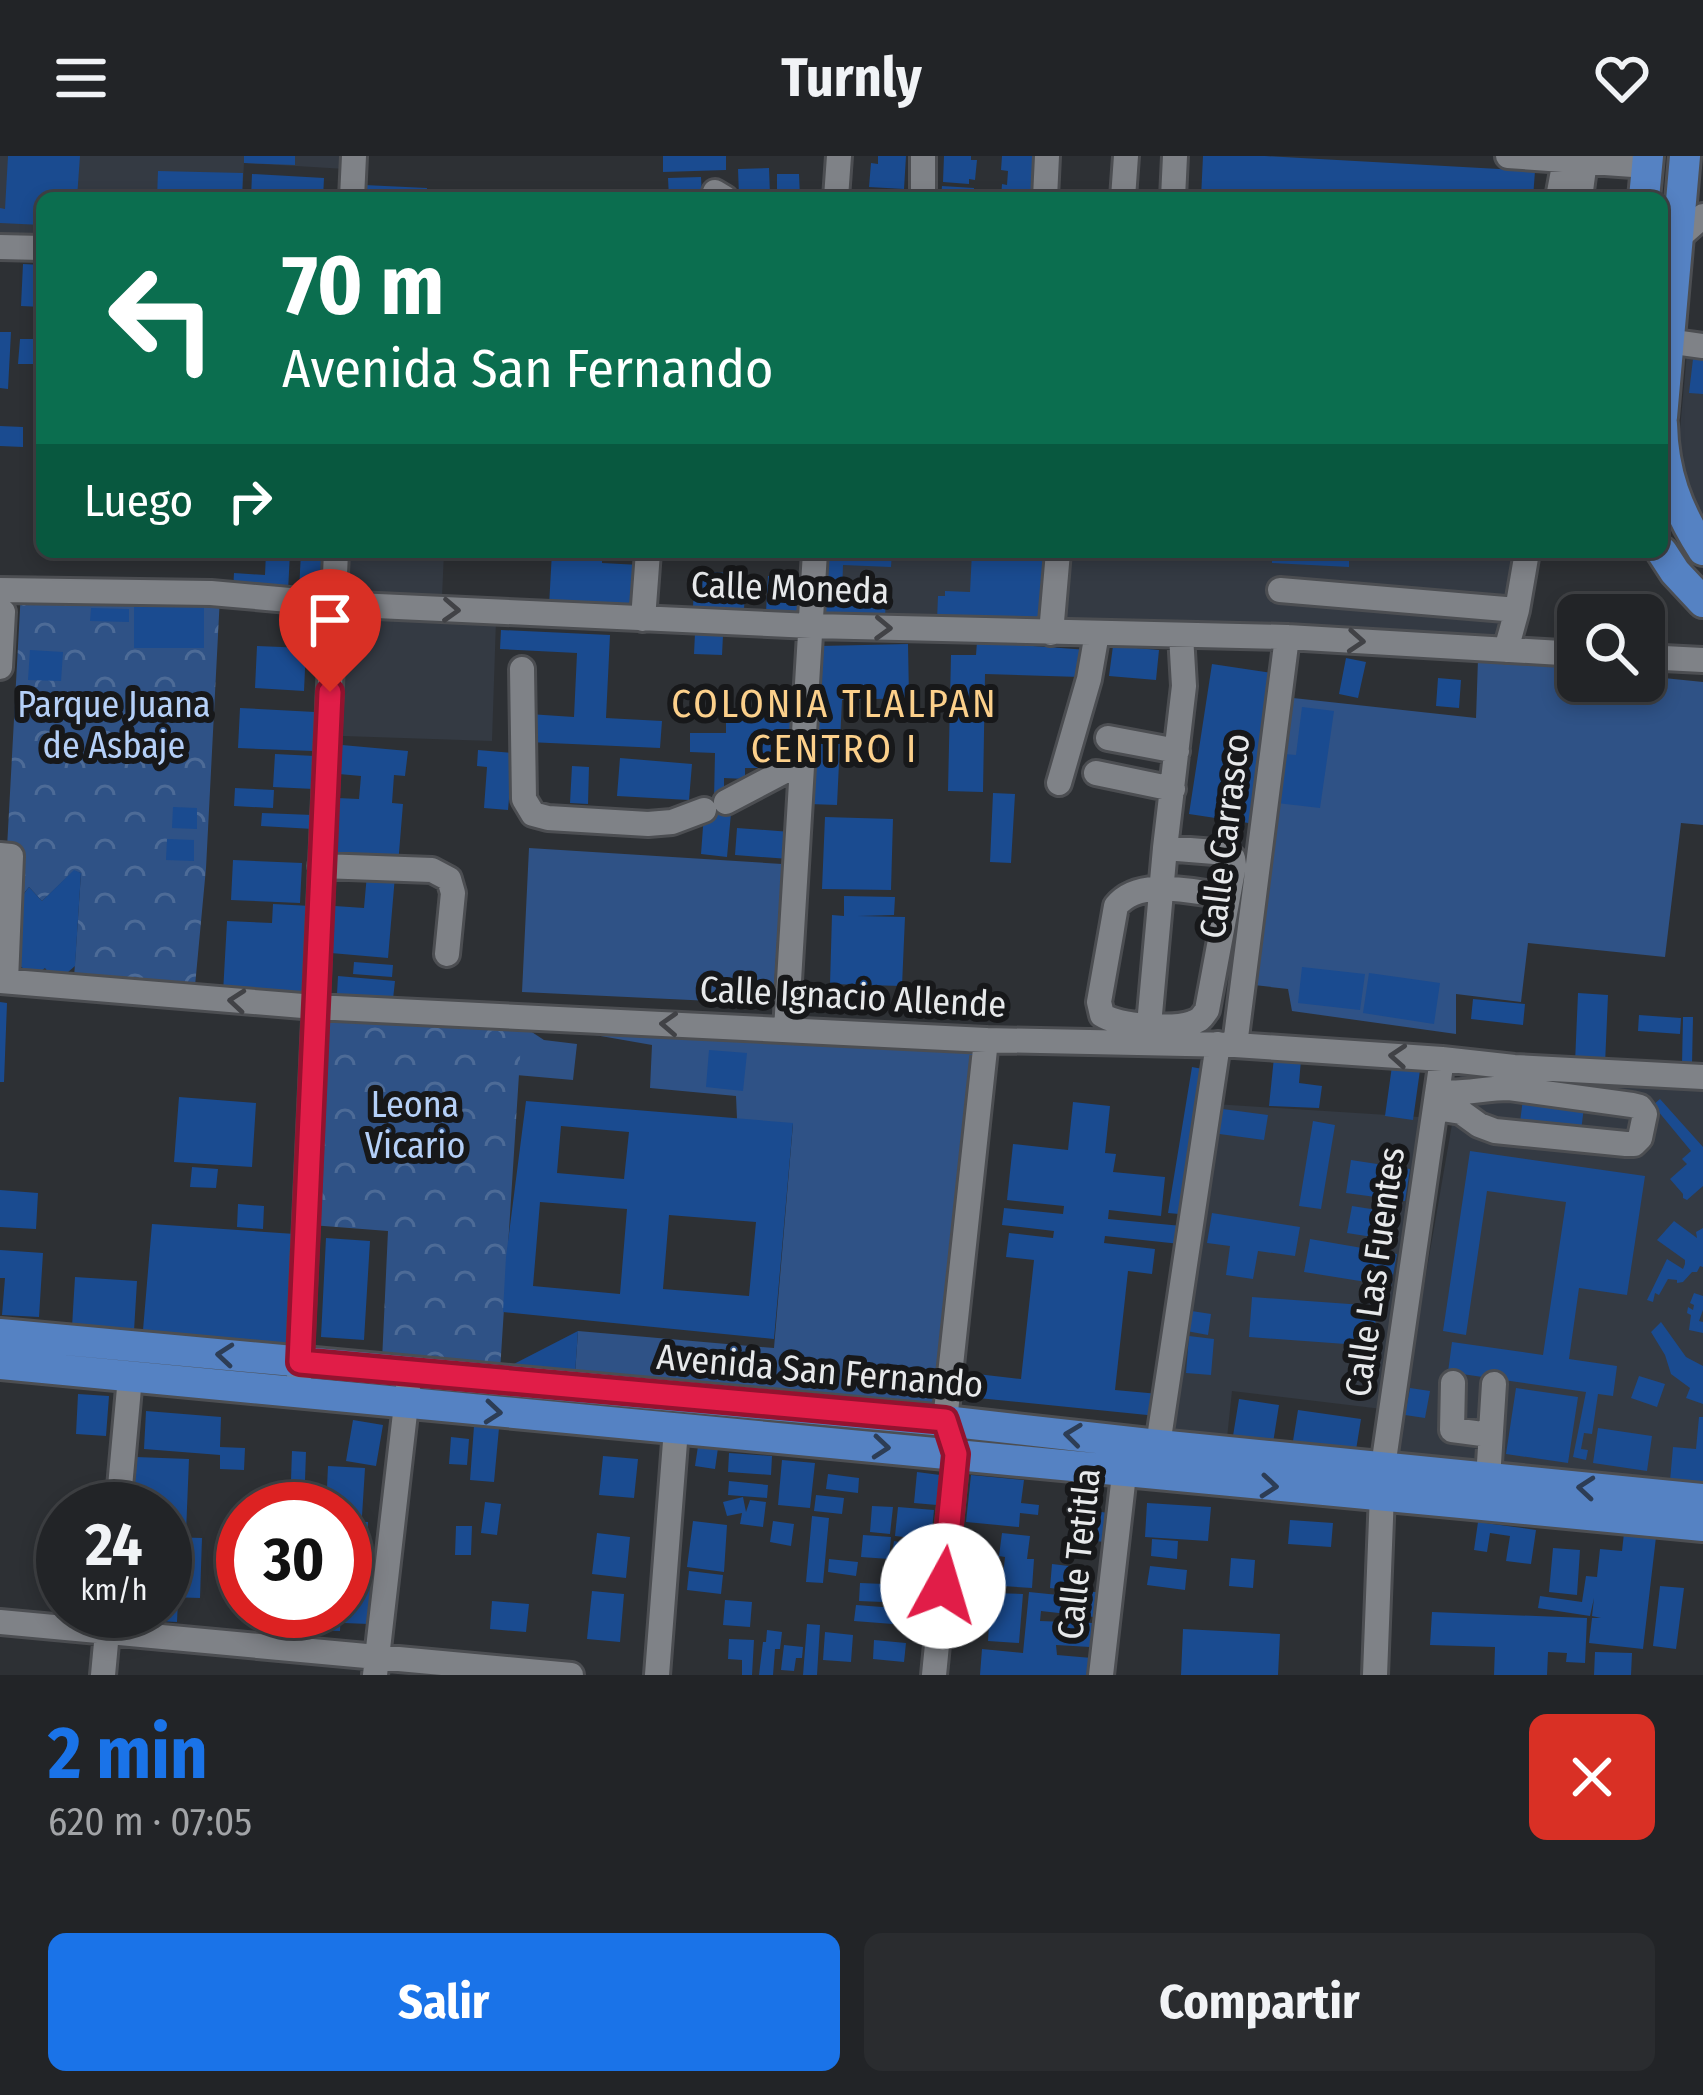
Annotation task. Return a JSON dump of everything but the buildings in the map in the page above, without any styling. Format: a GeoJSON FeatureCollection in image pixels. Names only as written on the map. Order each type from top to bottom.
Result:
{"type":"FeatureCollection","features":[{"type":"Feature","properties":{"kind":"main road"},"geometry":{"type":"LineString","coordinates":[[1668,332],[1685,156]]}},
{"type":"Feature","properties":{"kind":"main road"},"geometry":{"type":"LineString","coordinates":[[1644,192],[1647,161]]}},
{"type":"Feature","properties":{"kind":"main road"},"geometry":{"type":"LineString","coordinates":[[1668,478],[1703,550]]}},
{"type":"Feature","properties":{"kind":"main road"},"geometry":{"type":"LineString","coordinates":[[1666,558],[1703,602]]}},
{"type":"Feature","properties":{"kind":"main road","name":"Avenida San Fernando"},"geometry":{"type":"LineString","coordinates":[[0,1334],[299,1377],[407,1404],[956,1454],[1137,1453],[1703,1526]]}},
{"type":"Feature","properties":{"kind":"main road","name":"Avenida San Fernando"},"geometry":{"type":"LineString","coordinates":[[0,1364],[130,1377],[409,1372],[945,1420],[1137,1453],[1381,1481],[1487,1479],[1703,1498]]}},
{"type":"Feature","properties":{"kind":"street"},"geometry":{"type":"LineString","coordinates":[[352,192],[354,156]]}},
{"type":"Feature","properties":{"kind":"street"},"geometry":{"type":"LineString","coordinates":[[836,192],[839,156]]}},
{"type":"Feature","properties":{"kind":"street"},"geometry":{"type":"LineString","coordinates":[[923,156],[923,192]]}},
{"type":"Feature","properties":{"kind":"street"},"geometry":{"type":"LineString","coordinates":[[1046,192],[1047,156]]}},
{"type":"Feature","properties":{"kind":"street"},"geometry":{"type":"LineString","coordinates":[[1123,192],[1126,156]]}},
{"type":"Feature","properties":{"kind":"street"},"geometry":{"type":"LineString","coordinates":[[1172,192],[1175,156]]}},
{"type":"Feature","properties":{"kind":"street"},"geometry":{"type":"LineString","coordinates":[[1508,156],[1647,161]]}},
{"type":"Feature","properties":{"kind":"street"},"geometry":{"type":"LineString","coordinates":[[1561,192],[1575,160]]}},
{"type":"Feature","properties":{"kind":"street"},"geometry":{"type":"LineString","coordinates":[[1575,160],[1579,192]]}},
{"type":"Feature","properties":{"kind":"street"},"geometry":{"type":"LineString","coordinates":[[1678,238],[1703,216]]}},
{"type":"Feature","properties":{"kind":"street"},"geometry":{"type":"LineString","coordinates":[[0,247],[36,248]]}},
{"type":"Feature","properties":{"kind":"street"},"geometry":{"type":"LineString","coordinates":[[1668,341],[1703,346]]}},
{"type":"Feature","properties":{"kind":"street"},"geometry":{"type":"LineString","coordinates":[[299,1377],[336,558]]}},
{"type":"Feature","properties":{"kind":"street"},"geometry":{"type":"LineString","coordinates":[[643,619],[648,558]]}},
{"type":"Feature","properties":{"kind":"street"},"geometry":{"type":"LineString","coordinates":[[786,1030],[815,558]]}},
{"type":"Feature","properties":{"kind":"street"},"geometry":{"type":"LineString","coordinates":[[1051,633],[1057,558]]}},
{"type":"Feature","properties":{"kind":"street"},"geometry":{"type":"LineString","coordinates":[[1506,650],[1526,558]]}},
{"type":"Feature","properties":{"kind":"street","name":"Calle Moneda"},"geometry":{"type":"LineString","coordinates":[[0,590],[211,593],[643,619],[1287,637],[1557,653]]}},
{"type":"Feature","properties":{"kind":"street"},"geometry":{"type":"LineString","coordinates":[[1280,590],[1517,610]]}},
{"type":"Feature","properties":{"kind":"street"},"geometry":{"type":"LineString","coordinates":[[1413,645],[1417,602]]}},
{"type":"Feature","properties":{"kind":"street"},"geometry":{"type":"LineString","coordinates":[[0,612],[0,667]]}},
{"type":"Feature","properties":{"kind":"street"},"geometry":{"type":"LineString","coordinates":[[1059,783],[1097,633]]}},
{"type":"Feature","properties":{"kind":"street"},"geometry":{"type":"LineString","coordinates":[[1149,1025],[1192,635]]}},
{"type":"Feature","properties":{"kind":"street","name":"Calle Carrasco"},"geometry":{"type":"LineString","coordinates":[[1137,1453],[1226,1044],[1287,637]]}},
{"type":"Feature","properties":{"kind":"street"},"geometry":{"type":"LineString","coordinates":[[1665,658],[1703,660]]}},
{"type":"Feature","properties":{"kind":"street"},"geometry":{"type":"LineString","coordinates":[[522,669],[524,799],[533,814],[672,822],[802,762]]}},
{"type":"Feature","properties":{"kind":"street"},"geometry":{"type":"LineString","coordinates":[[1108,738],[1177,751]]}},
{"type":"Feature","properties":{"kind":"street"},"geometry":{"type":"LineString","coordinates":[[1096,773],[1173,789]]}},
{"type":"Feature","properties":{"kind":"street"},"geometry":{"type":"LineString","coordinates":[[1165,848],[1227,853],[1234,865],[1207,1010],[1188,1024],[1149,1025],[1111,1021],[1102,1015],[1099,1002],[1116,906],[1123,898],[1135,891],[1161,889],[1228,896]]}},
{"type":"Feature","properties":{"kind":"street"},"geometry":{"type":"LineString","coordinates":[[0,855],[10,856],[3,981]]}},
{"type":"Feature","properties":{"kind":"street"},"geometry":{"type":"LineString","coordinates":[[321,866],[432,871],[449,879],[453,892],[447,954]]}},
{"type":"Feature","properties":{"kind":"street","name":"Calle Ignacio Allende"},"geometry":{"type":"LineString","coordinates":[[3,981],[315,1007],[986,1040],[1226,1044],[1703,1077]]}},
{"type":"Feature","properties":{"kind":"street"},"geometry":{"type":"LineString","coordinates":[[934,1675],[956,1454],[945,1420],[986,1040]]}},
{"type":"Feature","properties":{"kind":"street","name":"Calle Las Fuentes"},"geometry":{"type":"LineString","coordinates":[[1375,1675],[1381,1481],[1442,1059]]}},
{"type":"Feature","properties":{"kind":"street"},"geometry":{"type":"LineString","coordinates":[[1509,1088],[1632,1105],[1645,1114],[1640,1138],[1626,1144],[1495,1131],[1437,1100],[1509,1088]]}},
{"type":"Feature","properties":{"kind":"street"},"geometry":{"type":"LineString","coordinates":[[376,1666],[409,1372]]}},
{"type":"Feature","properties":{"kind":"street"},"geometry":{"type":"LineString","coordinates":[[120,1482],[130,1377]]}},
{"type":"Feature","properties":{"kind":"street"},"geometry":{"type":"LineString","coordinates":[[1453,1383],[1452,1430],[1490,1435]]}},
{"type":"Feature","properties":{"kind":"street"},"geometry":{"type":"LineString","coordinates":[[1487,1479],[1494,1384]]}},
{"type":"Feature","properties":{"kind":"street"},"geometry":{"type":"LineString","coordinates":[[657,1675],[676,1429]]}},
{"type":"Feature","properties":{"kind":"street","name":"Calle Tetitla"},"geometry":{"type":"LineString","coordinates":[[1102,1675],[1137,1453]]}},
{"type":"Feature","properties":{"kind":"street"},"geometry":{"type":"LineString","coordinates":[[0,1622],[36,1622]]}},
{"type":"Feature","properties":{"kind":"street"},"geometry":{"type":"LineString","coordinates":[[192,1636],[376,1666],[571,1675]]}},
{"type":"Feature","properties":{"kind":"street"},"geometry":{"type":"LineString","coordinates":[[103,1675],[106,1638]]}},
{"type":"Feature","properties":{"kind":"shaded area"},"geometry":{"type":"Polygon","coordinates":[[[0,156],[347,156],[346,169],[244,163],[242,192],[36,192],[36,241],[0,240],[0,156]]]}},
{"type":"Feature","properties":{"kind":"shaded area"},"geometry":{"type":"Polygon","coordinates":[[[1687,353],[1703,355],[1703,522],[1692,502],[1678,451],[1687,353]]]}},
{"type":"Feature","properties":{"kind":"shaded area"},"geometry":{"type":"Polygon","coordinates":[[[350,558],[444,558],[442,597],[348,594],[350,558]]]}},
{"type":"Feature","properties":{"kind":"shaded area"},"geometry":{"type":"Polygon","coordinates":[[[818,558],[1516,558],[1502,640],[814,616],[818,558]]]}},
{"type":"Feature","properties":{"kind":"shaded area"},"geometry":{"type":"Polygon","coordinates":[[[346,613],[496,620],[492,741],[343,736],[346,613]]]}},
{"type":"Feature","properties":{"kind":"shaded area"},"geometry":{"type":"Polygon","coordinates":[[[1461,1072],[1703,1083],[1703,1491],[1395,1454],[1461,1072]]]}},
{"type":"Feature","properties":{"kind":"shaded area"},"geometry":{"type":"Polygon","coordinates":[[[1215,1104],[1419,1117],[1382,1409],[1232,1391],[1227,1438],[1163,1433],[1215,1104]]]}},
{"type":"Feature","properties":{"kind":"green space","name":"Parque Juana de Asbaje"},"geometry":{"type":"Polygon","coordinates":[[[21,591],[220,596],[195,986],[74,978],[81,873],[74,871],[42,901],[29,887],[16,903],[7,848],[21,591]]]}},
{"type":"Feature","properties":{"kind":"green space"},"geometry":{"type":"Polygon","coordinates":[[[1478,659],[1557,667],[1557,702],[1665,702],[1665,678],[1703,682],[1703,825],[1681,823],[1665,957],[1528,943],[1521,1002],[1456,994],[1456,1034],[1292,1011],[1288,989],[1254,985],[1284,697],[1476,718],[1478,659]]]}},
{"type":"Feature","properties":{"kind":"green space"},"geometry":{"type":"Polygon","coordinates":[[[529,848],[782,864],[773,1004],[522,992],[529,848]]]}},
{"type":"Feature","properties":{"kind":"green space","name":"Leona Vicario"},"geometry":{"type":"Polygon","coordinates":[[[320,1013],[522,1027],[500,1371],[382,1361],[388,1231],[311,1225],[320,1013]]]}},
{"type":"Feature","properties":{"kind":"green space"},"geometry":{"type":"Polygon","coordinates":[[[510,1020],[980,1048],[938,1407],[575,1374],[578,1331],[774,1348],[793,1124],[737,1119],[736,1096],[650,1088],[652,1045],[515,1021],[544,1040],[577,1044],[573,1080],[516,1075],[510,1020]]]}},
{"type":"Feature","properties":{"kind":"district","name":"COLONIA TLALPAN CENTRO I"},"geometry":{"type":"Point","coordinates":[835,726]}},
{"type":"Feature","properties":{"kind":"route"},"geometry":{"type":"LineString","coordinates":[[330,692],[300,1362],[945,1420],[956,1454],[943,1586]]}}]}
